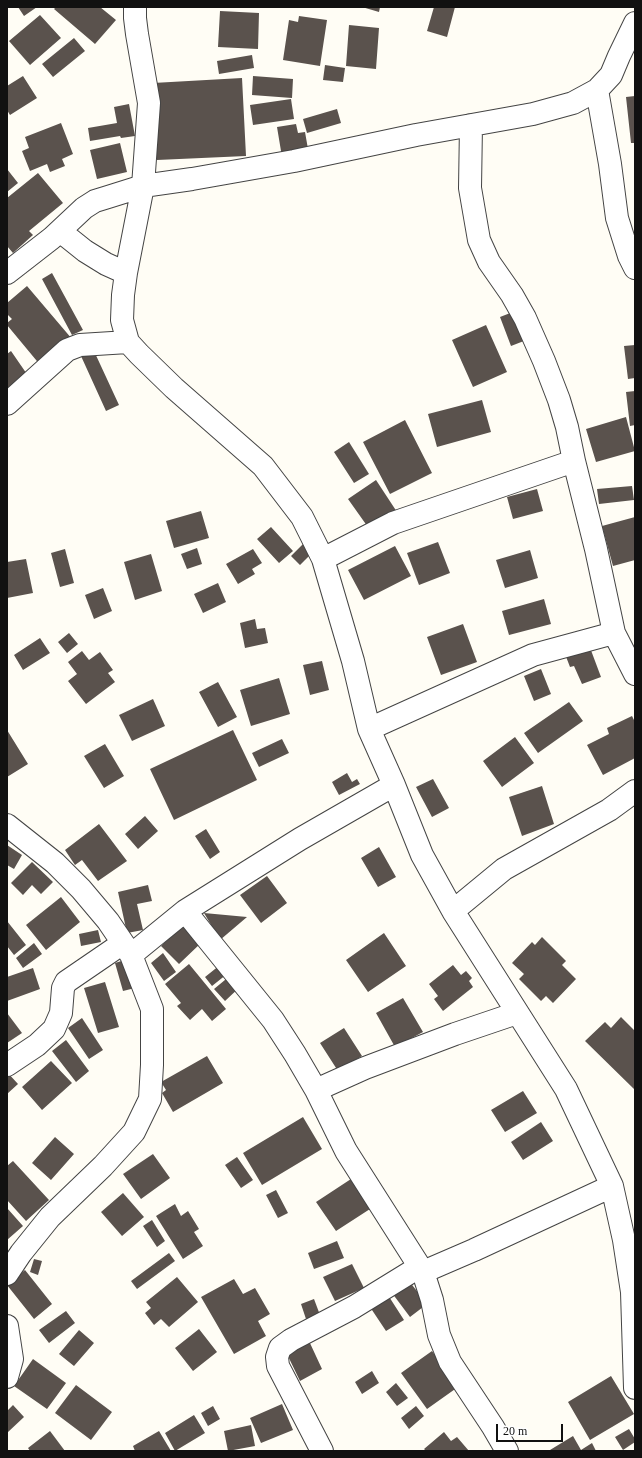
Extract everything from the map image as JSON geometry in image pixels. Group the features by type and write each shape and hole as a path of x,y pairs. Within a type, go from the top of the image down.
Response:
{"street":[{"path":"130,11 149,103 143,186 126,272 123,295 122,320 128,342 174,388 263,466 302,517 323,559 353,661 369,729 394,785 422,855 453,911 566,1090 612,1186 630,1239 635,1388"},
{"path":"7,273 60,231 84,208 95,201 143,186 192,179 294,160 533,114 573,104 597,90 611,75 618,56 635,23"},
{"path":"597,90 610,164 617,218 629,256 635,268"},
{"path":"471,125 470,188 479,240 489,262 512,295 525,318 544,361 567,427 614,633 635,674"},
{"path":"60,231 85,251 106,264 126,272"},
{"path":"7,404 36,376 67,350 80,345 128,342"},
{"path":"323,559 393,523 574,462"},
{"path":"369,729 533,655 614,633"},
{"path":"7,1065 37,1045 54,1029 61,1013 63,988 66,982 127,949 300,839 394,785"},
{"path":"453,911 504,869 608,810 635,790"},
{"path":"7,825 55,863 81,889 108,921 127,949 152,1009 152,1065 150,1099 134,1132 103,1166 50,1217 14,1255 7,1274"},
{"path":"185,911 273,1020 295,1054 316,1090 346,1151 421,1269 432,1300 440,1334 450,1362 507,1451"},
{"path":"316,1090 365,1068 455,1034 517,1013"},
{"path":"322,1451 278,1366 277,1357 280,1348 291,1340 354,1307 421,1269 474,1250 612,1186"},
{"path":"7,1326 12,1359 7,1377"}],"building":[{"path":"18,7 37,7 24,16"},
{"path":"56,7 100,7 116,20 95,44 54,9"},
{"path":"362,7 380,7 379,12"},
{"path":"434,7 455,7 447,37 427,31"},
{"path":"220,11 259,13 258,49 218,47"},
{"path":"40,15 61,38 30,65 9,41"},
{"path":"299,16 327,20 320,66 283,60 289,20 298,22"},
{"path":"349,25 379,28 376,69 346,66"},
{"path":"74,38 85,51 53,77 42,64"},
{"path":"252,55 254,68 219,74 217,61"},
{"path":"325,65 345,68 343,82 323,80"},
{"path":"23,76 37,98 10,115 7,110 7,86"},
{"path":"253,76 293,79 292,98 252,95"},
{"path":"242,78 246,156 157,160 153,83"},
{"path":"635,96 635,143 631,143 626,97"},
{"path":"291,99 294,119 253,125 250,105"},
{"path":"129,104 135,136 121,138 120,136 90,141 88,128 117,123 114,107"},
{"path":"337,109 341,123 307,133 303,119"},
{"path":"61,123 73,154 62,159 65,166 50,172 47,164 30,171 22,151 29,148 25,137"},
{"path":"296,124 298,133 305,132 308,149 282,157 277,127"},
{"path":"120,143 127,172 97,179 90,150"},
{"path":"7,169 18,183 7,192"},
{"path":"38,173 63,203 29,231 33,235 13,253 7,246 7,198"},
{"path":"52,273 83,330 72,335 42,279"},
{"path":"27,286 72,339 41,366 7,325 7,323 12,319 7,314 7,303"},
{"path":"518,310 529,339 511,346 500,317"},
{"path":"486,325 507,372 473,387 452,340"},
{"path":"635,345 635,378 628,379 624,346"},
{"path":"11,351 31,380 7,397 7,354"},
{"path":"94,351 119,405 106,411 81,356"},
{"path":"635,391 635,425 630,426 626,392"},
{"path":"482,400 491,432 437,447 428,414"},
{"path":"626,417 635,451 596,462 586,429"},
{"path":"405,420 432,473 390,494 363,442"},
{"path":"349,442 369,474 354,483 334,452"},
{"path":"376,480 397,512 370,530 348,499"},
{"path":"632,486 634,500 599,504 597,489"},
{"path":"537,489 543,511 513,519 507,497"},
{"path":"201,511 209,538 174,548 166,521"},
{"path":"635,517 635,560 613,566 602,526"},
{"path":"271,527 293,551 279,563 257,539"},
{"path":"306,541 315,550 300,565 291,556"},
{"path":"438,542 450,573 419,585 407,553"},
{"path":"395,546 411,576 364,600 348,570"},
{"path":"197,548 202,564 187,569 181,554"},
{"path":"65,549 74,583 60,587 51,553"},
{"path":"253,549 262,563 252,569 255,574 238,584 226,564"},
{"path":"530,550 538,578 505,588 496,560"},
{"path":"151,554 162,591 135,600 124,562"},
{"path":"26,559 33,593 7,598 7,562"},
{"path":"218,583 226,602 203,613 194,594"},
{"path":"103,588 112,611 94,619 85,595"},
{"path":"544,599 551,624 509,635 502,611"},
{"path":"255,619 257,629 265,628 268,643 245,648 240,623"},
{"path":"463,624 477,662 441,675 427,637"},
{"path":"69,633 78,644 67,653 58,642"},
{"path":"40,638 50,653 23,670 14,655"},
{"path":"589,645 601,677 582,684 574,666 570,667 565,654"},
{"path":"82,651 89,660 100,652 113,670 108,673 115,682 86,704 68,681 77,674 68,662"},
{"path":"322,661 329,690 310,695 303,665"},
{"path":"541,669 551,694 534,701 524,676"},
{"path":"279,678 290,714 251,726 240,690"},
{"path":"218,682 237,717 218,727 199,692"},
{"path":"153,699 165,726 132,741 119,715"},
{"path":"569,702 583,721 538,753 524,733"},
{"path":"632,716 635,722 635,758 603,775 587,745 609,734 607,728"},
{"path":"7,730 28,764 7,777"},
{"path":"233,730 257,780 174,820 150,769"},
{"path":"515,737 534,763 502,787 483,761"},
{"path":"282,739 289,753 259,767 252,753"},
{"path":"105,744 124,776 104,788 84,756"},
{"path":"347,773 352,782 357,779 360,784 339,795 332,782"},
{"path":"433,779 449,808 432,817 416,787"},
{"path":"542,786 554,824 522,836 509,797"},
{"path":"145,816 158,831 138,849 125,834"},
{"path":"99,824 127,861 98,881 82,860 75,865 65,850"},
{"path":"206,829 220,852 210,859 195,836"},
{"path":"7,845 22,855 14,869 7,865"},
{"path":"379,847 396,877 378,887 361,858"},
{"path":"32,862 53,882 41,894 32,885 23,895 11,883"},
{"path":"267,876 287,903 261,923 240,895"},
{"path":"148,885 152,901 137,904 143,930 127,933 118,892"},
{"path":"61,897 80,922 46,950 26,925"},
{"path":"204,913 247,917 220,940"},
{"path":"7,921 26,945 14,955 7,946"},
{"path":"183,925 201,943 179,964 161,946"},
{"path":"98,930 101,942 81,946 79,934"},
{"path":"384,933 406,966 368,992 346,960"},
{"path":"542,937 566,961 562,965 576,979 553,1003 546,996 541,1001 519,979 524,974 512,963 532,942 535,945"},
{"path":"34,943 42,954 23,968 16,958"},
{"path":"163,953 176,972 164,981 151,963"},
{"path":"131,958 139,987 123,991 115,963"},
{"path":"189,964 226,1009 212,1021 202,1009 190,1020 177,1006 181,1003 165,984"},
{"path":"220,965 227,974 212,986 205,977"},
{"path":"453,965 461,975 466,971 472,978 469,981 473,987 443,1011 434,999 438,996 429,984"},
{"path":"33,968 40,989 7,1001 7,977"},
{"path":"231,975 241,986 225,1001 214,989"},
{"path":"105,982 119,1027 98,1033 84,988"},
{"path":"403,998 423,1032 395,1047 376,1013"},
{"path":"7,1013 22,1033 7,1043"},
{"path":"621,1017 635,1031 635,1090 585,1041 605,1022 611,1028"},
{"path":"82,1018 103,1050 89,1059 68,1028"},
{"path":"344,1028 362,1056 338,1071 320,1043"},
{"path":"66,1040 89,1071 76,1082 52,1051"},
{"path":"207,1056 223,1083 173,1112 162,1093 166,1090 161,1082"},
{"path":"51,1061 72,1083 42,1110 22,1087"},
{"path":"7,1072 18,1084 7,1094"},
{"path":"523,1091 537,1113 505,1132 491,1110"},
{"path":"303,1117 322,1149 262,1185 243,1153"},
{"path":"541,1122 553,1141 523,1160 511,1142"},
{"path":"55,1137 74,1154 51,1180 32,1163"},
{"path":"153,1154 170,1178 141,1199 123,1174"},
{"path":"237,1157 253,1180 241,1188 225,1165"},
{"path":"13,1161 49,1200 26,1221 7,1200 7,1166"},
{"path":"351,1179 370,1209 336,1231 316,1202"},
{"path":"276,1190 288,1213 278,1218 266,1195"},
{"path":"123,1193 144,1217 122,1236 101,1212"},
{"path":"175,1204 181,1216 188,1211 199,1229 194,1232 203,1246 183,1259 156,1216"},
{"path":"7,1208 23,1226 7,1240"},
{"path":"152,1220 165,1241 157,1247 143,1226"},
{"path":"337,1241 344,1258 314,1269 308,1253"},
{"path":"169,1253 175,1261 137,1289 131,1281"},
{"path":"34,1259 42,1261 38,1275 30,1272"},
{"path":"352,1264 364,1288 335,1301 323,1277"},
{"path":"25,1270 52,1304 34,1319 7,1285"},
{"path":"177,1277 198,1302 169,1327 161,1319 154,1325 145,1313 151,1308 146,1302"},
{"path":"234,1279 243,1294 255,1288 270,1314 258,1321 266,1336 234,1354 201,1297"},
{"path":"409,1281 427,1304 410,1317 392,1293"},
{"path":"386,1292 404,1320 386,1331 368,1304"},
{"path":"314,1299 320,1315 306,1319 301,1304"},
{"path":"66,1311 75,1323 49,1343 39,1330"},
{"path":"199,1329 217,1352 193,1371 175,1348"},
{"path":"79,1330 94,1343 74,1366 59,1354"},
{"path":"309,1341 322,1369 300,1381 286,1352"},
{"path":"432,1351 458,1387 427,1409 401,1373"},
{"path":"33,1359 66,1383 47,1409 14,1386"},
{"path":"372,1371 379,1383 362,1394 355,1382"},
{"path":"611,1376 634,1414 590,1440 568,1402"},
{"path":"396,1383 408,1398 397,1406 386,1392"},
{"path":"76,1385 112,1412 91,1440 55,1413"},
{"path":"282,1404 293,1430 261,1443 250,1418"},
{"path":"13,1405 24,1417 7,1433 7,1411"},
{"path":"213,1406 220,1419 208,1426 201,1413"},
{"path":"416,1406 424,1416 409,1429 401,1418"},
{"path":"194,1415 205,1433 175,1451 165,1433"},
{"path":"251,1425 255,1446 228,1451 224,1431"},
{"path":"629,1429 635,1439 635,1442 623,1450 615,1437"},
{"path":"50,1431 65,1451 30,1451 28,1448"},
{"path":"159,1431 171,1451 135,1451 133,1446"},
{"path":"444,1432 451,1441 457,1437 469,1451 426,1451 424,1449"},
{"path":"573,1436 581,1450 592,1443 596,1451 550,1450"}]}
